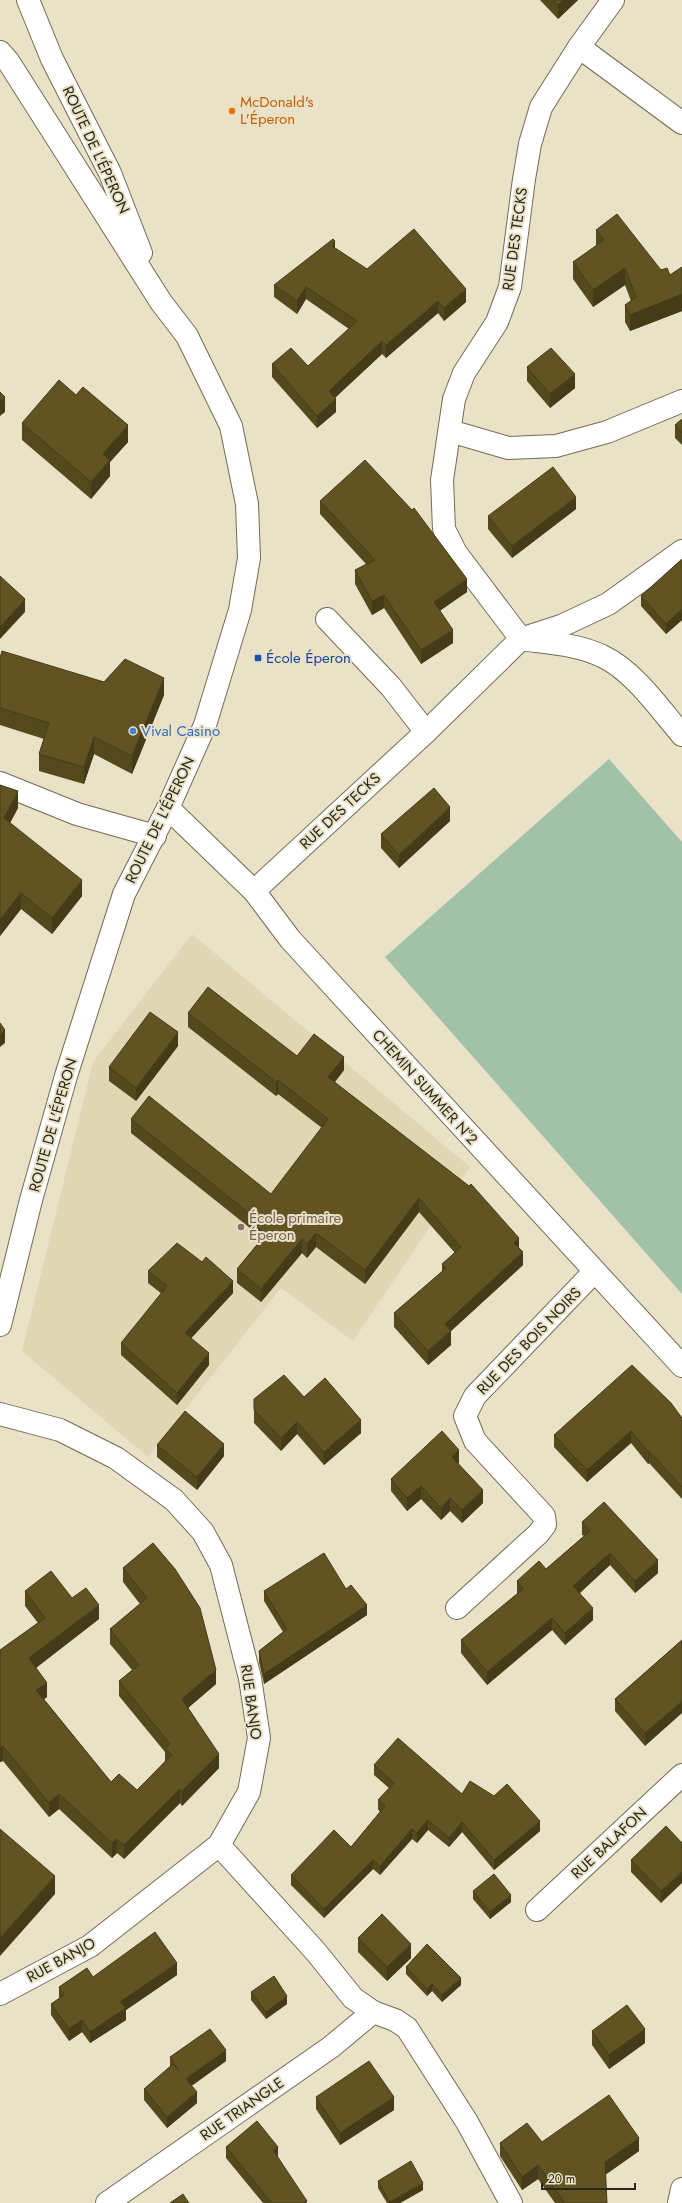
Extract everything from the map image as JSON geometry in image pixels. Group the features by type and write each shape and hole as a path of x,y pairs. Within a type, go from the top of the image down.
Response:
{"street":[{"name":"ROUTE DE L'ÉPERON","path":"28,0 52,59 110,173 161,302"},
{"name":"RUE DES TECKS","path":"254,891 426,732 522,639 456,553 444,529 442,480 454,400 464,373 497,322 510,287 524,179 530,144 540,107 579,46 613,0"},
{"path":"579,46 682,123"},
{"name":"ROUTE DE L'ÉPERON","path":"0,52 8,60 161,302 187,336 230,426 247,504 249,558 240,610 205,725 155,836 124,894 6,1271 0,1326"},
{"path":"450,431 508,448 556,446 607,432 682,401"},
{"path":"522,639 561,626 608,604 682,550"},
{"path":"327,619 390,687 426,732"},
{"path":"522,639 574,647 602,656 627,672 682,735"},
{"path":"0,783 77,814 155,836"},
{"name":"CHEMIN SUMMER N°2","path":"168,808 254,891 290,939 594,1272 682,1366"},
{"name":"RUE DES BOIS NOIRS","path":"457,1608 538,1534 545,1525 544,1516 475,1441 465,1416 475,1396 594,1272"},
{"name":"RUE BANJO","path":"0,1414 60,1430 116,1458 174,1500 203,1532 221,1565 250,1678 259,1738 249,1792 219,1845 90,1946 0,1994"},
{"name":"RUE BALAFON","path":"537,1910 682,1775"},
{"path":"219,1845 316,1952 353,1998 373,2012 395,2020 406,2028 467,2122 511,2203"},
{"name":"RUE TRIANGLE","path":"107,2203 331,2047 373,2012"},
{"path":"678,2203 682,2189"}],"shaded area":[{"name":"École primaire Éperon","path":"192,934 470,1167 353,1341 281,1288 148,1457 22,1351 93,1062"}],"green space":[{"path":"609,759 682,842 682,1294 385,957"}],"building":[{"path":"553,0 563,0 558,5"},
{"path":"617,214 661,270 667,268 670,275 682,267 682,294 630,315 625,305 636,297 625,268 593,290 573,262 604,240 596,230"},
{"path":"414,229 466,289 444,308 438,301 386,345 382,341 329,391 336,399 317,416 272,364 291,348 308,366 357,321 306,287 297,301 274,285 333,239 335,241 332,246 367,269"},
{"path":"551,348 575,374 550,394 527,367"},
{"path":"59,380 76,395 83,387 128,425 103,454 110,460 91,482 22,423"},
{"path":"0,392 5,397 0,401"},
{"path":"682,419 682,433 675,425"},
{"path":"365,460 412,510 414,508 467,579 434,602 453,630 421,650 384,595 372,601 355,570 375,560 320,501"},
{"path":"553,467 576,497 512,546 488,516"},
{"path":"682,559 682,609 666,624 641,596"},
{"path":"0,576 25,599 0,627"},
{"path":"2,651 104,682 125,659 164,678 132,756 94,737 84,767 39,754 49,723 0,708 0,658"},
{"path":"0,785 18,791 4,818 82,880 52,918 21,893 0,920"},
{"path":"434,788 450,807 399,855 381,834"},
{"path":"208,987 297,1056 314,1034 344,1057 328,1077 469,1186 471,1184 519,1238 514,1243 523,1252 445,1324 451,1331 428,1351 394,1313 446,1268 442,1264 461,1247 419,1198 365,1270 316,1233 307,1244 302,1239 261,1289 237,1269 266,1234 250,1221 254,1217 131,1119 149,1096 271,1194 328,1119 278,1080 276,1082 188,1013"},
{"path":"150,1012 178,1032 136,1088 109,1067"},
{"path":"0,1023 5,1030 0,1035"},
{"path":"177,1243 202,1262 206,1257 233,1281 185,1333 209,1353 177,1393 121,1343 167,1286 148,1271"},
{"path":"632,1365 671,1403 682,1418 682,1487 649,1451 648,1452 631,1431 587,1470 554,1435"},
{"path":"284,1375 304,1397 325,1378 361,1420 324,1452 297,1422 281,1438 254,1410 254,1399"},
{"path":"185,1411 224,1444 197,1477 157,1445"},
{"path":"442,1431 459,1450 452,1457 483,1490 462,1510 450,1498 441,1508 421,1486 407,1498 391,1479"},
{"path":"604,1502 658,1560 635,1581 610,1553 573,1586 593,1608 565,1633 552,1618 487,1672 461,1640 523,1589 517,1581 539,1561 546,1569 590,1531 582,1522"},
{"path":"153,1543 175,1569 200,1608 216,1670 182,1699 219,1754 182,1791 180,1789 124,1845 117,1839 112,1843 59,1794 49,1803 3,1746 0,1748 0,1650 45,1618 25,1591 51,1571 72,1598 86,1588 99,1605 29,1658 47,1683 36,1690 111,1782 119,1774 137,1790 172,1755 165,1748 170,1744 119,1681 139,1665 110,1629 147,1598 123,1568"},
{"path":"324,1553 346,1589 351,1585 367,1605 264,1674 259,1651 287,1629 264,1591"},
{"path":"682,1640 682,1701 645,1733 615,1699"},
{"path":"398,1738 462,1794 470,1781 494,1796 507,1784 540,1821 494,1860 462,1822 449,1838 428,1820 417,1833 412,1829 380,1866 373,1860 324,1909 291,1875 334,1830 351,1847 385,1806 378,1800 394,1783 374,1765"},
{"path":"666,1826 682,1843 682,1872 661,1891 631,1860"},
{"path":"0,1829 55,1876 0,1938"},
{"path":"494,1874 511,1895 490,1912 473,1891"},
{"path":"382,1914 411,1944 387,1967 358,1938"},
{"path":"155,1932 177,1963 120,2002 126,2008 90,2032 82,2020 69,2029 51,2004 64,1995 59,1987 87,1968 93,1977"},
{"path":"427,1944 461,1978 442,1995 432,1984 427,1989 406,1967"},
{"path":"274,1976 287,1996 266,2012 251,1992"},
{"path":"627,2005 645,2029 609,2055 592,2031"},
{"path":"210,2029 226,2050 186,2079 197,2092 167,2117 144,2089 173,2064 179,2071 170,2057"},
{"path":"369,2061 394,2097 340,2133 316,2097"},
{"path":"609,2095 639,2138 605,2162 607,2203 565,2203 538,2165 522,2177 500,2143 527,2123 542,2142"},
{"path":"257,2121 278,2147 273,2150 307,2201 304,2203 272,2203 226,2147"},
{"path":"411,2161 423,2183 390,2202 378,2181"},
{"path":"183,2194 189,2203 170,2203"}],"place":[{"name":"McDonald's L'Éperon","path":"232,111"},
{"name":"École Éperon","path":"258,658"},
{"name":"Vival Casino","path":"133,731"},
{"name":"École primaire Éperon","path":"241,1227"}]}
